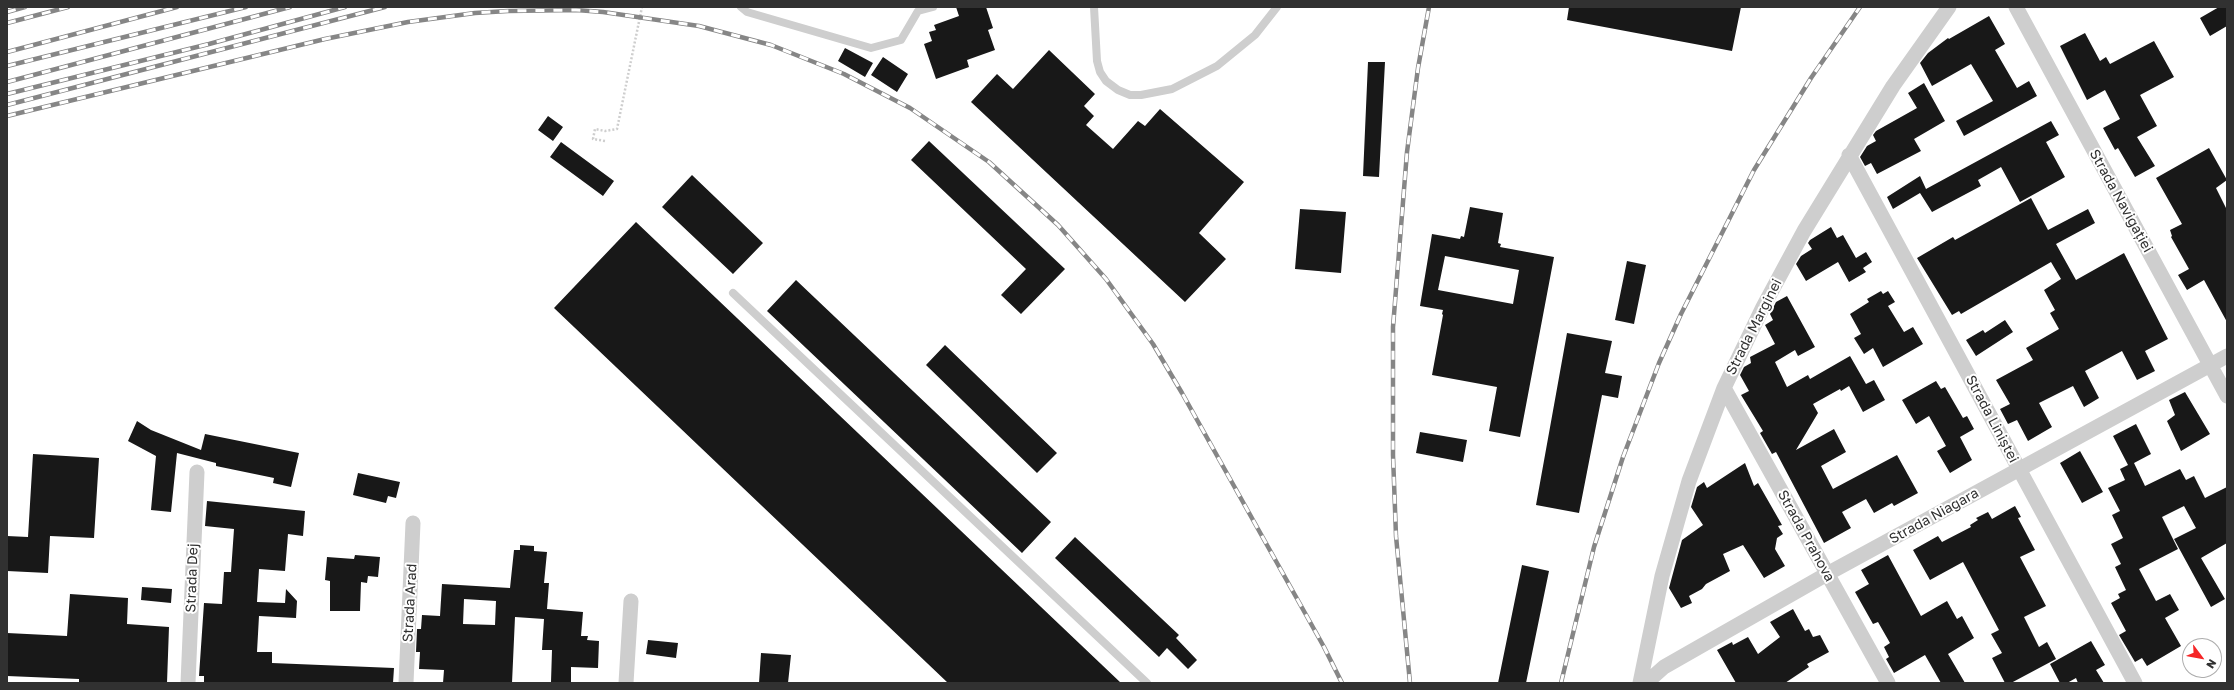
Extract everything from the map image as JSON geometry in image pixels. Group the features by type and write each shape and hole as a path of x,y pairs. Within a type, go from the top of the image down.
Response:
{"street":[{"name":"Strada Marginei","path":"1640,683 1664,569 1689,480 1724,388 1770,294 1804,231 1849,155 1893,86 1949,7"},
{"name":"Strada Navigației","path":"2016,7 2227,396"},
{"name":"Strada Liniștei","path":"1849,155 2135,683"},
{"name":"Strada Niagara","path":"1646,683 1664,667 1827,574 2227,356"},
{"name":"Strada Prahova","path":"1724,388 1888,683"},
{"name":"Strada Dej","path":"188,683 197,472"},
{"name":"Strada Arad","path":"406,683 413,522"},
{"path":"626,683 631,600"}],"lane":[{"path":"741,7 747,12 871,48 901,40 918,11 933,7"},
{"path":"1094,7 1097,61 1100,72 1106,81 1118,90 1130,95 1141,95 1172,89 1217,66 1255,35 1278,7"},
{"path":"733,293 1147,683"}],"path":[{"path":"605,141 593,139 595,129 605,131 616,129 642,7"}],"building":[{"path":"956,7 986,7 993,28 988,30 995,50 967,60 969,67 936,79 924,44 932,41 929,32 936,30 934,25 959,16"},
{"path":"1569,7 1741,7 1732,51 1567,20"},
{"path":"2219,7 2227,7 2227,26 2210,36 2200,18"},
{"path":"1989,16 2005,44 1995,50 2017,88 2029,81 2037,96 1964,136 1956,121 1993,101 1971,64 1932,86 1920,63 1928,53 1948,38 1949,39"},
{"path":"2085,33 2100,61 2106,57 2110,64 2154,41 2174,77 2140,95 2157,126 2137,137 2155,166 2135,177 2118,148 2115,150 2103,128 2120,119 2105,90 2087,100 2060,46"},
{"path":"845,48 873,63 865,77 838,61"},
{"path":"1049,50 1095,94 1084,106 1094,116 1086,125 1113,149 1138,121 1145,126 1160,109 1244,182 1199,233 1226,259 1185,302 971,102 997,74 1013,89"},
{"path":"883,57 908,74 897,92 871,75"},
{"path":"1368,62 1385,62 1379,177 1363,176"},
{"path":"1924,83 1945,121 1914,139 1921,151 1877,174 1871,163 1865,166 1860,157 1867,146 1876,141 1873,135 1876,131 1917,108 1908,93"},
{"path":"548,116 563,127 553,141 538,130"},
{"path":"2051,121 2059,135 2046,142 2065,177 2020,202 2001,167 1978,180 1981,186 1932,212 1920,193 1893,209 1887,197 1920,176 1926,189"},
{"path":"929,141 1065,269 1021,314 1001,295 1026,269 911,160"},
{"path":"561,142 614,181 603,196 550,157"},
{"path":"2209,148 2227,180 2216,188 2227,210 2227,322 2204,280 2187,290 2178,275 2189,269 2171,237 2170,230 2182,224 2156,178"},
{"path":"692,175 763,243 733,274 662,207"},
{"path":"2031,198 2048,230 2088,209 2095,223 2056,244 2076,280 2124,253 2168,339 2145,351 2155,371 2137,380 2122,351 2085,371 2099,398 2084,407 2073,386 2039,403 2052,427 2028,441 2017,420 2008,424 2000,409 2010,404 1996,380 2033,360 2026,348 2059,329 2050,313 2055,310 2044,290 2061,279 2051,262 1961,314 1959,311 1952,315 1917,258 1953,237 1955,240"},
{"path":"1470,207 1503,213 1498,243 1501,244 1500,247 1554,257 1520,437 1489,431 1497,387 1432,375 1443,310 1420,306 1432,234 1460,239 1461,236 1464,237","holes":["1445,256 1519,270 1513,304 1438,290"]},
{"path":"1300,209 1346,212 1341,273 1295,269"},
{"path":"636,222 1121,683 948,683 554,308"},
{"path":"1831,227 1837,238 1843,235 1856,258 1866,252 1872,262 1863,268 1866,272 1849,282 1838,262 1806,281 1796,264 1801,256 1812,249 1808,243 1810,240"},
{"path":"1627,261 1646,265 1634,324 1615,320"},
{"path":"796,280 1051,522 1022,553 767,311"},
{"path":"1881,291 1883,294 1888,291 1895,302 1888,306 1904,332 1913,327 1923,344 1883,367 1873,348 1864,354 1854,338 1861,334 1850,314 1869,302 1867,299"},
{"path":"1787,296 1815,347 1798,356 1795,350 1775,362 1787,387 1808,375 1810,379 1850,356 1866,384 1874,380 1885,400 1863,412 1849,386 1841,391 1840,389 1813,404 1818,413 1796,450 1834,429 1846,452 1821,466 1833,489 1897,455 1918,493 1894,506 1892,503 1874,513 1866,499 1842,512 1851,528 1824,543 1776,452 1772,454 1760,433 1763,431 1741,395 1749,391 1740,375 1744,367 1751,363 1750,357 1775,344 1765,325 1773,320 1770,314 1776,302"},
{"path":"2005,320 2013,332 1976,356 1966,340 1983,330 1985,333"},
{"path":"1567,333 1612,341 1605,373 1622,376 1618,398 1602,395 1579,513 1536,505"},
{"path":"945,345 1057,453 1037,473 926,365"},
{"path":"1936,381 1941,389 1945,387 1963,418 1967,416 1974,429 1960,437 1972,460 1950,473 1937,451 1946,446 1929,416 1916,424 1902,400"},
{"path":"2185,392 2210,434 2181,451 2167,421 2175,415 2169,400"},
{"path":"137,421 151,430 201,450 205,434 299,453 291,487 273,483 274,478 216,466 216,463 177,453 171,512 151,510 156,456 128,441"},
{"path":"2136,424 2151,454 2134,463 2145,486 2180,469 2186,480 2194,476 2205,498 2227,487 2227,543 2201,558 2225,599 2211,607 2174,539 2196,528 2184,506 2162,517 2178,549 2139,569 2156,601 2170,594 2179,610 2165,618 2181,646 2147,666 2142,658 2135,662 2119,635 2126,631 2111,603 2120,598 2118,594 2126,590 2115,567 2121,564 2111,544 2123,538 2112,515 2120,511 2108,488 2125,480 2120,469 2128,465 2113,436"},
{"path":"1420,432 1467,440 1463,462 1416,453"},
{"path":"2080,451 2103,492 2082,503 2060,463"},
{"path":"33,454 99,458 94,538 50,536 48,573 7,571 7,536 28,537"},
{"path":"1745,463 1754,486 1758,483 1782,525 1778,526 1783,534 1777,538 1775,549 1785,566 1764,578 1743,545 1723,554 1730,571 1706,584 1702,589 1689,596 1692,603 1681,608 1669,588 1682,540 1703,525 1691,507 1697,487 1704,482 1707,488"},
{"path":"358,473 400,482 396,498 388,496 386,503 353,495"},
{"path":"207,501 305,511 303,536 288,534 285,571 259,569 257,602 285,603 286,589 297,601 296,618 259,616 257,652 272,652 272,663 394,668 393,683 204,683 204,676 199,676 204,603 222,604 224,572 231,572 234,529 205,526"},
{"path":"2015,506 2021,517 2018,518 2035,550 2020,557 2046,606 2024,617 2039,647 2047,642 2056,659 2011,683 2005,683 1992,658 2002,653 1991,634 1999,630 1963,562 1930,580 1913,550 1938,536 1942,542 1971,527 1970,525 1978,520 1976,518 1988,512 1992,519"},
{"path":"1075,537 1179,635 1176,638 1197,660 1188,669 1167,648 1159,657 1055,558"},
{"path":"520,545 534,546 534,551 547,552 544,583 549,583 547,609 583,612 581,636 588,636 587,640 599,641 598,668 571,667 571,683 551,682 552,650 542,650 544,619 515,617 512,683 443,683 444,670 419,669 420,652 416,652 417,629 421,629 422,615 440,616 442,584 510,588 514,550 520,550","holes":["464,599 496,601 495,625 463,624"]},
{"path":"355,555 380,557 378,577 368,576 367,583 361,582 360,611 330,611 330,581 325,580 327,557 354,559"},
{"path":"1888,555 1921,616 1947,601 1957,619 1962,616 1974,638 1948,654 1965,683 1941,683 1925,655 1894,673 1886,659 1889,657 1884,647 1890,643 1878,622 1873,624 1855,592 1869,584 1861,570"},
{"path":"1522,565 1549,571 1526,683 1498,683"},
{"path":"142,587 172,589 171,603 141,600"},
{"path":"70,594 128,598 127,624 169,627 167,683 79,683 79,679 7,676 7,633 67,636"},
{"path":"1793,609 1805,631 1809,629 1813,637 1820,635 1829,652 1807,664 1809,667 1785,683 1736,683 1717,650 1732,642 1733,645 1748,637 1758,654 1780,637 1770,622"},
{"path":"648,640 678,643 676,658 646,654"},
{"path":"2091,641 2105,665 2096,670 2104,683 2078,683 2076,678 2067,683 2060,683 2050,664"},
{"path":"761,653 791,655 788,683 759,683"}],"railway":[{"path":"7,12 25,7"},
{"path":"7,23 68,7"},
{"path":"7,52 177,7"},
{"path":"7,66 246,7"},
{"path":"7,82 290,7"},
{"path":"7,94 209,44 345,7"},
{"path":"7,105 385,7"},
{"path":"1410,683 1396,536 1393,455 1393,327 1407,152 1418,68 1429,7"},
{"path":"1561,683 1594,547 1623,457 1659,363 1681,314 1754,170 1811,78 1860,7"},
{"path":"7,116 325,39 408,22 475,13 508,11 576,10 603,12 699,26 771,45 844,74 910,108 989,162 1058,225 1106,279 1153,344 1182,393 1324,647 1342,683"}]}
